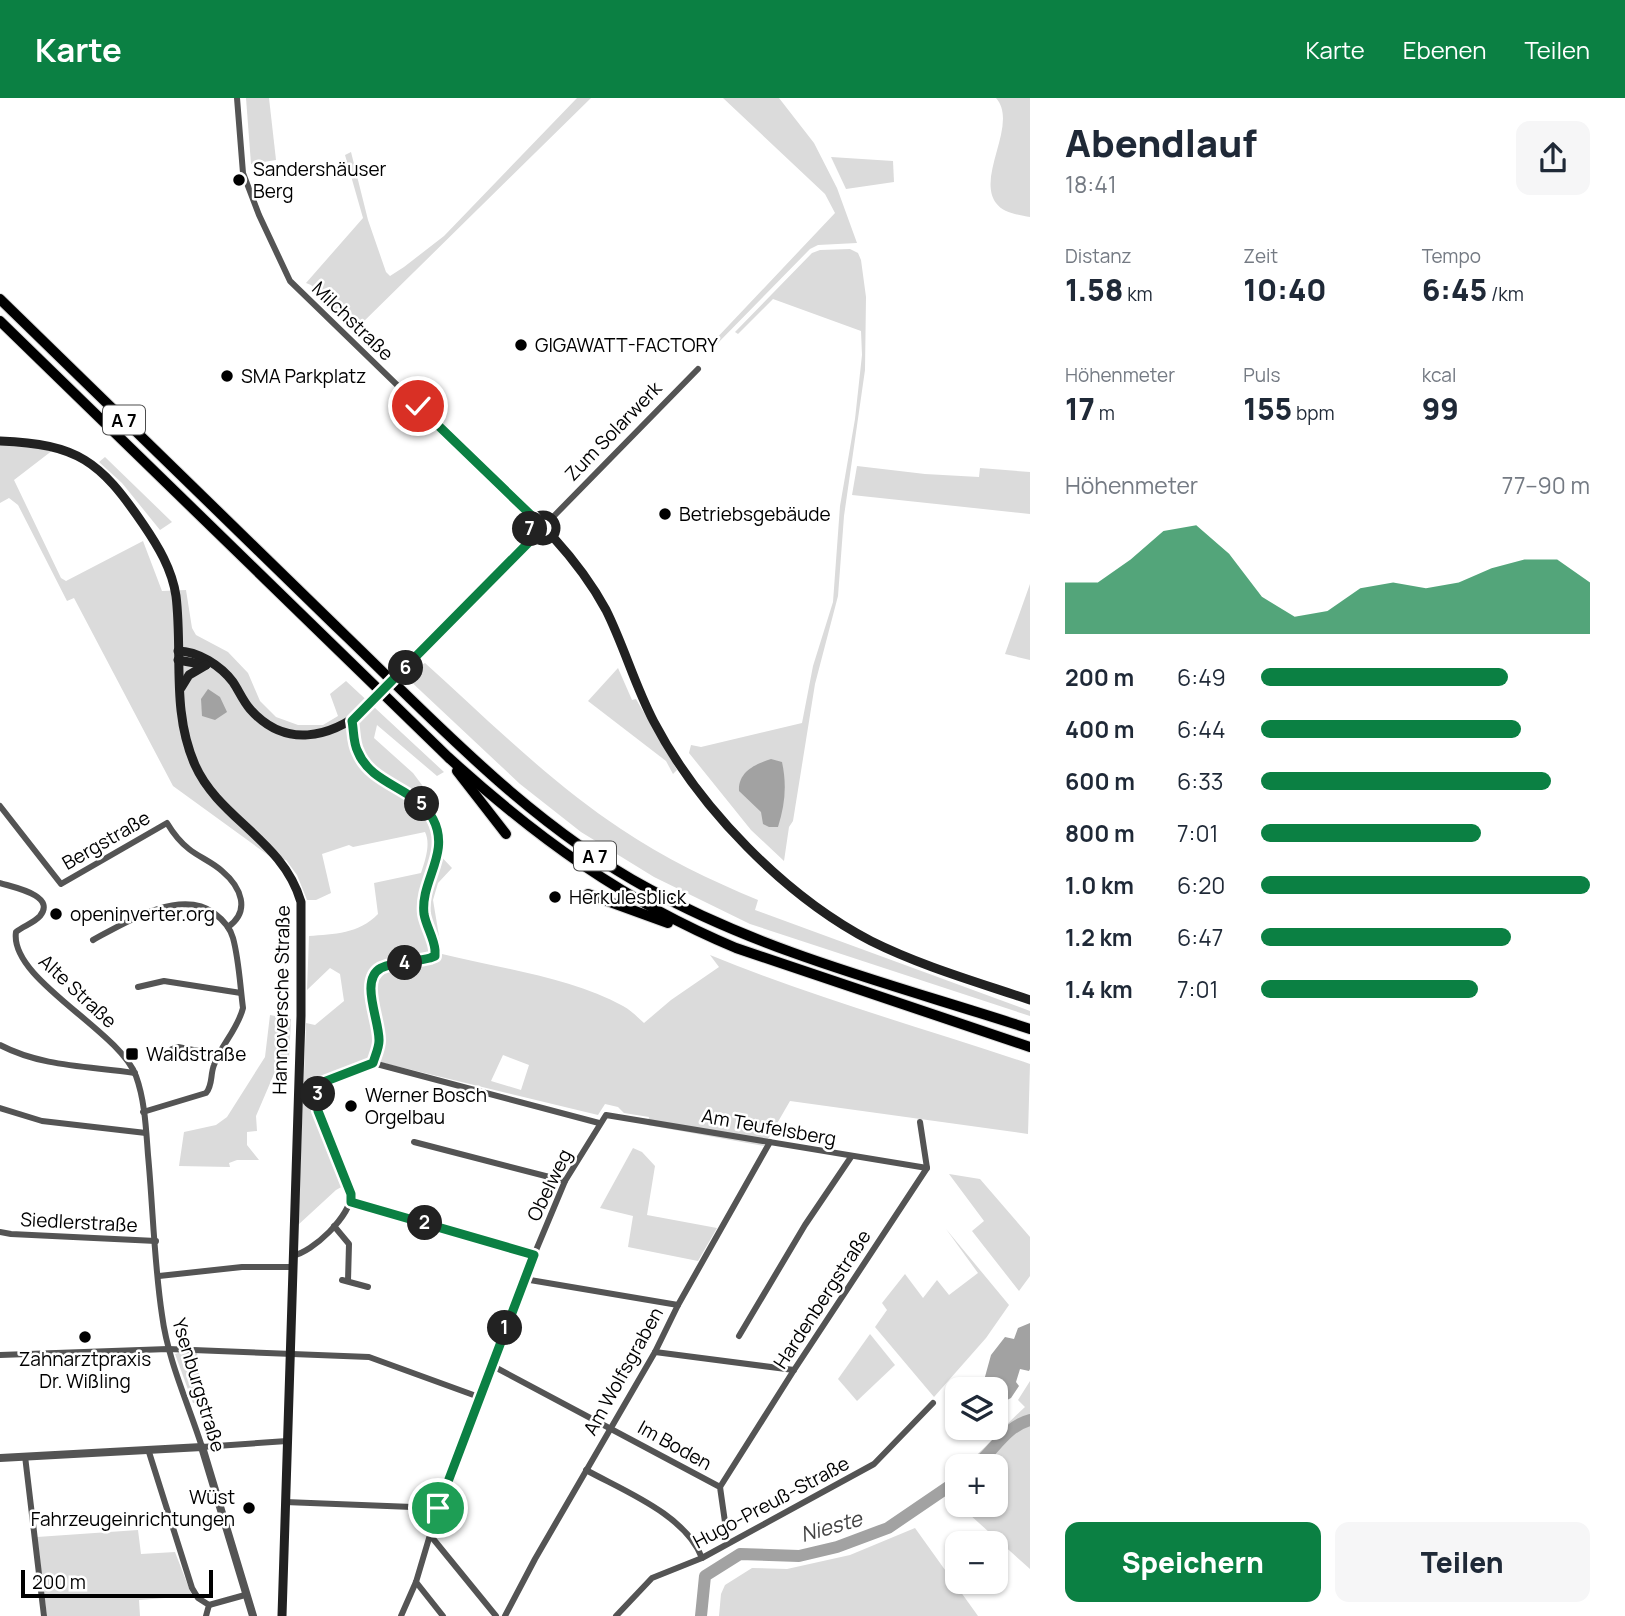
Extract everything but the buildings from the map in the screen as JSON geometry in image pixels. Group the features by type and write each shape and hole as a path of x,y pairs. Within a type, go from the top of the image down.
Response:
{"highway":[{"name":"A 7","path":"0,299 458,745 561,832 646,887 721,925 786,950 1030,1029"},
{"name":"A 7","path":"0,321 448,757 543,838 586,869 636,901 694,930 782,965 1030,1047"},
{"path":"448,757 464,782 506,834"},
{"path":"588,894 648,917 694,930"}],"main road":[{"name":"Hannoversche Straße","path":"0,441 41,443 70,452 97,468 119,489 150,534 169,570 176,597 184,732 200,775 211,791 283,863 296,886 301,902 301,1016 282,1616"},
{"path":"544,514 552,518 556,528 553,537 543,541 534,537 530,528 534,518 544,514"},
{"path":"178,656 197,654 230,678 256,716 280,730 302,735 339,728 366,709 534,537"},
{"path":"553,537 605,609 640,693 672,754 707,802 747,845 811,902 864,936 913,959 1030,1000"},
{"path":"180,697 186,678 193,671 211,665"}],"street":[{"name":"Milchstraße","path":"237,98 243,173 290,281 534,518"},
{"name":"Zum Solarwerk","path":"552,518 698,369"},
{"path":"352,721 356,748 365,765 427,809 435,821 439,845 439,854 425,898 424,914 435,944 435,956 383,968 373,978 370,990 379,1043 373,1063"},
{"name":"Bergstraße","path":"0,807 61,884 167,823 181,842 223,872 235,886 242,901 242,910 240,917 228,927"},
{"name":"Alte Straße","path":"0,883 38,896 43,902 39,918 16,932 15,940 22,959 124,1057 135,1073"},
{"path":"93,940 153,910 186,904 205,906 228,927 233,937 243,1008 213,1067 209,1089 206,1093 143,1112"},
{"path":"138,987 163,981 241,993"},
{"path":"0,1045 19,1055 52,1064 84,1065 135,1073"},
{"path":"172,1049 178,1047 219,1055"},
{"path":"292,1256 305,1252 334,1226 347,1212 351,1202 351,1194 318,1111 317,1095 321,1083 373,1063 599,1123"},
{"name":"Ysenburgstraße","path":"135,1073 146,1133 168,1349 202,1447 253,1616"},
{"path":"0,1108 42,1121 146,1133"},
{"name":"Obelweg","path":"401,1616 416,1582 438,1508 524,1279 565,1181 606,1115"},
{"name":"Am Teufelsberg","path":"606,1115 927,1168"},
{"path":"920,1122 927,1168"},
{"path":"414,1142 565,1181"},
{"name":"Am Wolfsgraben","path":"505,1616 770,1142"},
{"path":"739,1336 805,1225 851,1157"},
{"name":"Hardenbergstraße","path":"720,1487 927,1168"},
{"path":"351,1202 534,1255"},
{"path":"334,1226 349,1244 345,1281 368,1287"},
{"name":"Siedlerstraße","path":"0,1232 156,1241"},
{"path":"159,1276 242,1267 292,1267"},
{"path":"524,1279 678,1305"},
{"path":"0,1355 168,1349 369,1357 479,1397"},
{"path":"655,1352 794,1370"},
{"name":"Im Boden","path":"491,1365 720,1487 728,1543"},
{"name":"Hugo-Preuß-Straße","path":"616,1616 652,1578 702,1558 874,1464 933,1403"},
{"path":"0,1458 287,1441"},
{"path":"148,1449 192,1588 198,1598 209,1605 245,1595"},
{"path":"25,1456 44,1616"},
{"path":"586,1470 666,1515 689,1535 702,1558"},
{"path":"285,1502 438,1508"},
{"path":"430,1535 496,1616"},
{"path":"416,1582 443,1616"},
{"path":"206,1616 209,1605"}],"shaded area":[{"path":"246,98 269,98 276,160 251,164"},
{"path":"577,98 591,98 356,329 306,283 363,218 345,155 351,152 368,220 386,272 390,276 444,236"},
{"path":"723,98 779,98 814,143 837,188 857,243 818,245 810,249 715,346 712,343 835,213 825,194"},
{"path":"996,98 1030,98 1030,217 1003,209 996,203 991,192 993,165 1003,122 1002,109"},
{"path":"831,157 893,161 894,182 846,189"},
{"path":"850,249 858,253 861,260 866,297 865,370 844,516 838,596 815,684 784,861 751,830 689,753 691,745 701,747 802,723 813,666 833,602 840,506 855,419 862,355 861,331 773,299 738,334 735,332 812,253 820,250"},
{"path":"0,445 37,446 53,450 14,480 61,578 66,581 143,541 162,591 186,590 192,628 196,635 228,652 248,673 260,701 276,717 298,725 323,725 338,716 330,694 346,681 444,772 437,776 377,725 374,738 413,773 428,793 423,809 431,821 435,850 452,868 438,883 433,900 442,954 581,988 623,1006 644,1023 671,1000 719,967 710,955 829,999 1030,1064 1028,1134 790,1101 764,1146 647,1125 649,1117 624,1113 618,1107 605,1104 598,1115 371,1060 319,1081 316,1107 319,1120 345,1185 298,1225 306,1023 315,1025 344,1001 340,974 330,968 307,990 309,936 354,929 371,921 378,914 374,883 421,873 426,858 425,832 353,847 349,845 322,854 331,893 316,900 307,900 297,875 286,860 272,858 173,786 74,598 67,601 18,505 9,498 0,503","holes":["503,1055 529,1065 521,1090 491,1081"]},
{"path":"105,457 172,522 160,530 122,483 99,462"},
{"path":"857,466 979,477 980,468 1030,472 1030,514 852,495"},
{"path":"1030,584 1030,660 1005,654"},
{"path":"425,663 520,750 595,811 671,859 758,900 755,910 1030,1011 1030,1016 750,924 654,877 581,832 520,784 406,677"},
{"path":"618,668 632,700 636,699 677,770 673,774 666,761 588,701"},
{"path":"208,689 220,697 227,712 215,720 202,716 201,699"},
{"path":"771,759 782,762 785,787 778,827 763,824 761,812 739,791 744,774 754,766"},
{"path":"270,1015 291,1019 289,1059 280,1060 256,1116 257,1131 247,1132 247,1145 259,1160 237,1160 229,1163 230,1167 179,1166 184,1132 216,1125 227,1117 265,1057"},
{"path":"633,1148 642,1152 655,1166 647,1215 717,1228 698,1261 628,1247 633,1216 600,1208"},
{"path":"949,1174 980,1179 1030,1237 1030,1276 1019,1291 972,1231 984,1221"},
{"path":"946,1229 1009,1305 986,1338 952,1377 945,1377 945,1385 934,1397 875,1327 887,1310 882,1303 905,1274 923,1298 937,1280 949,1295 978,1273"},
{"path":"1030,1323 1030,1369 1020,1369 1016,1382 1019,1386 1008,1400 1008,1377 985,1377 991,1355 1005,1337 1014,1339 1018,1328"},
{"path":"870,1334 895,1365 857,1401 838,1379"},
{"path":"197,1352 202,1402 193,1403 175,1354"},
{"path":"1030,1381 1030,1569 1008,1549 1008,1531 988,1531 972,1517 1008,1517 1008,1454 977,1454 991,1440 1008,1440 1008,1424 1025,1407 1018,1400"},
{"path":"915,1528 945,1570 945,1594 962,1594 978,1616 719,1616 721,1594 725,1585 752,1568 787,1569 850,1555"},
{"path":"138,1530 141,1554 175,1552 192,1596 139,1600 140,1616 47,1616 37,1537"}],"waterway":[{"name":"Nieste","path":"988,1454 1007,1433 1030,1420"},
{"name":"Nieste","path":"701,1616 705,1576 740,1554 799,1556 837,1547 888,1528 945,1489"}],"place":[{"name":"Sandershäuser Berg","path":"239,180"},
{"name":"GIGAWATT-FACTORY","path":"521,345"},
{"name":"SMA Parkplatz","path":"227,376"},
{"name":"Betriebsgebäude","path":"665,514"},
{"name":"Herkulesblick","path":"555,897"},
{"name":"openinverter.org","path":"56,914"},
{"name":"Waldstraße","path":"132,1054"},
{"name":"Werner Bosch Orgelbau","path":"351,1106"},
{"name":"Zahnarztpraxis Dr. Wißling","path":"85,1337"},
{"name":"Wüst Fahrzeugeinrichtungen","path":"249,1508"}],"route":[{"path":"418,406 534,518 530,528 534,537 352,721 356,748 365,765 422,804 435,821 439,854 425,898 424,914 435,944 435,956 383,968 375,974 370,990 379,1043 373,1063 321,1083 317,1095 318,1111 351,1194 351,1202 534,1255 438,1508"}]}
